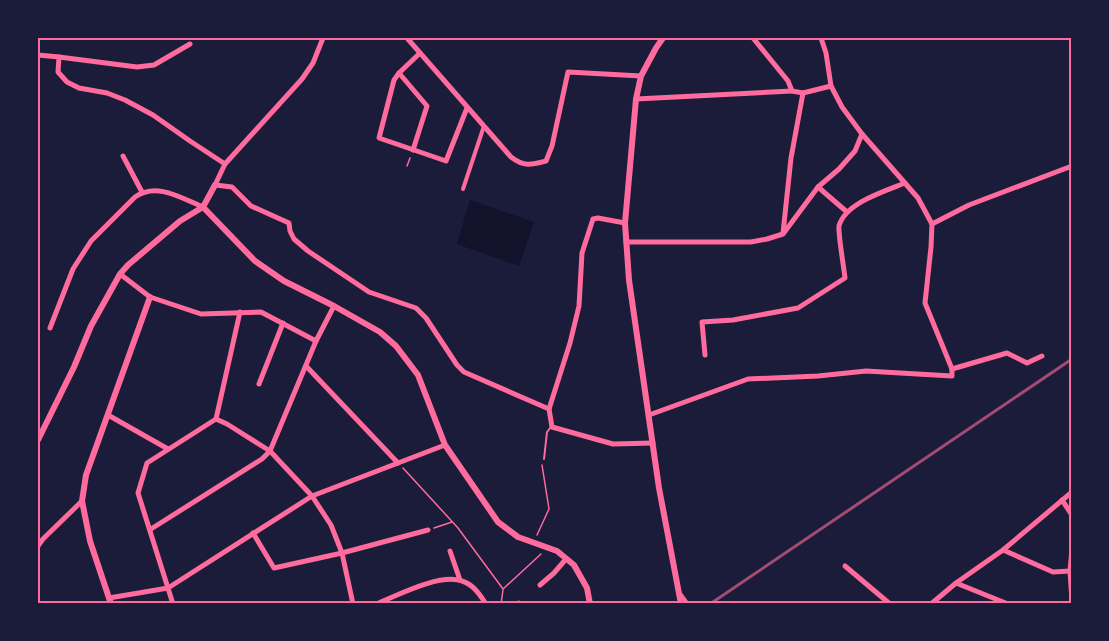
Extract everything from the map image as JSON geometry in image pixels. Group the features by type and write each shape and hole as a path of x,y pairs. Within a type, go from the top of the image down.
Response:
{"street":[{"path":"38,440 74,367 91,326 120,274 180,221 203,207 225,164 302,79 313,63 323,38"},
{"path":"407,38 518,163 531,165 546,161 552,146 568,72 641,76"},
{"path":"663,38 641,76 636,99 625,223 629,280 659,488 681,603"},
{"path":"753,38 788,81 792,91"},
{"path":"649,414 748,379 866,371 952,376 952,369 925,303 932,224 918,198 862,134 842,107 831,86 826,53 821,38"},
{"path":"38,55 137,67 154,65 190,44"},
{"path":"420,52 394,80 379,138 446,161 467,108"},
{"path":"58,57 58,72 67,82 80,88 107,93 125,100 153,115 225,164"},
{"path":"399,73 427,106 413,150"},
{"path":"636,99 792,91 804,93 831,86"},
{"path":"783,234 791,158 804,93"},
{"path":"463,189 484,125"},
{"path":"626,242 751,242 783,234 818,187 840,169 855,151 862,134"},
{"path":"123,156 142,192"},
{"path":"932,224 969,205 1071,166"},
{"path":"705,355 702,322 733,320 798,308 845,278 839,227 847,212 873,196 905,183"},
{"path":"215,185 232,187 251,206 289,223 294,239 369,292 416,308 426,318 464,372 549,409"},
{"path":"818,187 847,212"},
{"path":"50,328 73,269 91,241 135,197 142,192 159,190 203,207 255,261 284,281 380,332 396,346 418,375 445,446 498,522 518,537 557,551 574,565 587,588 590,603"},
{"path":"625,223 592,219 582,253 579,306 549,409 552,427 613,444 653,443"},
{"path":"120,274 150,297 201,314 261,312 316,341"},
{"path":"150,297 86,475 82,501 90,541 110,601 168,588 312,496 445,446"},
{"path":"151,529 262,459 270,451 316,341 334,306"},
{"path":"173,603 138,493 147,463 216,419 240,312"},
{"path":"259,384 283,323"},
{"path":"952,369 1007,353 1027,363 1042,356"},
{"path":"306,366 398,463"},
{"path":"108,415 168,449"},
{"path":"216,419 270,451 312,496 331,525 342,554 353,603"},
{"path":"931,603 1004,550 1071,492"},
{"path":"1062,500 1071,515"},
{"path":"38,546 40,537 82,501"},
{"path":"253,533 274,568 342,554 428,530"},
{"path":"1071,549 1071,601"},
{"path":"1004,550 1053,572 1070,571"},
{"path":"450,551 460,580"},
{"path":"540,585 566,559"},
{"path":"845,566 890,603"},
{"path":"376,603 448,578 464,581 486,603"},
{"path":"956,584 1008,603"},
{"path":"678,591 687,603"}],"lane":[{"path":"544,459 547,432 552,427"}],"path":[{"path":"407,166 413,150"},
{"path":"533,543 549,509 542,464 544,459"},
{"path":"398,463 452,522 503,589"},
{"path":"428,530 452,522"},
{"path":"501,603 503,589 547,548"}],"shaded area":[{"path":"470,200 534,222 519,266 457,244"}],"railway":[{"path":"710,604 1072,359"}]}
